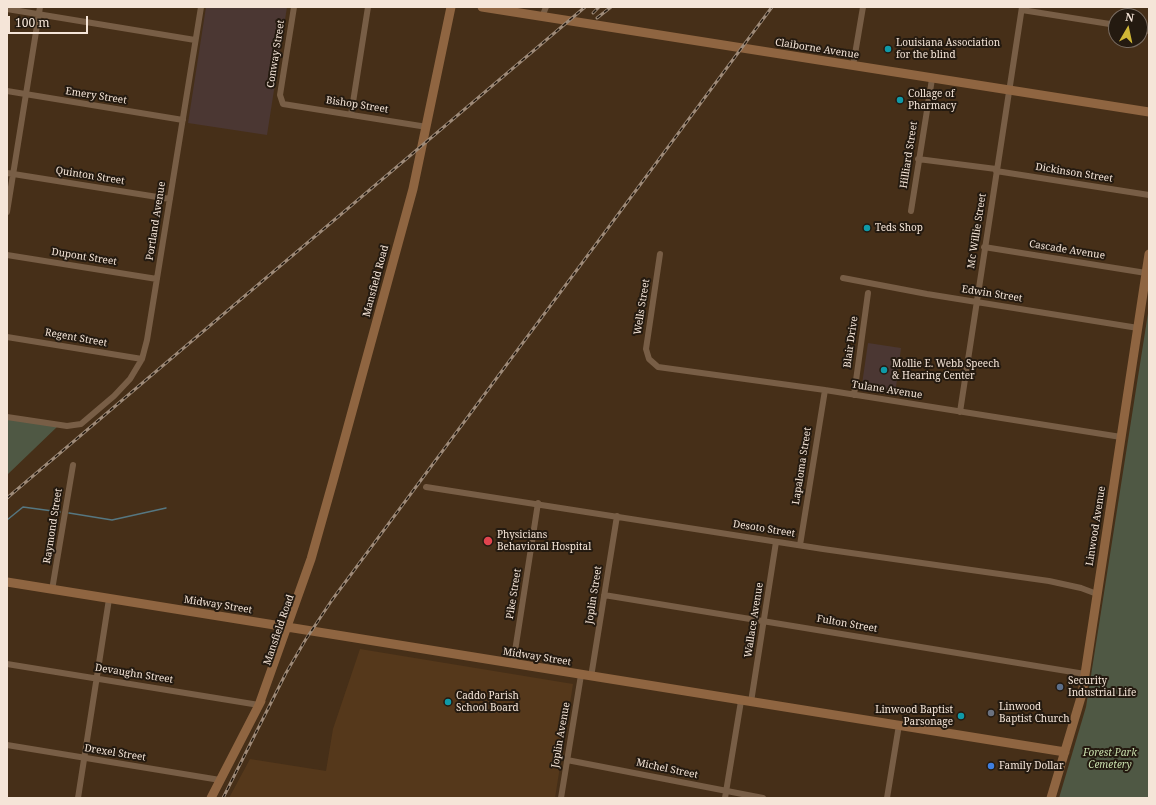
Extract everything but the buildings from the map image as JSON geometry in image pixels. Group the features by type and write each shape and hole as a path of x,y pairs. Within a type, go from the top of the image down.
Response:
{"street":[{"path":"7,212 10,173 26,94 40,7"},
{"name":"Portland Avenue","path":"7,417 74,426 81,424 90,418 114,396 130,379 142,359 147,340 201,7"},
{"name":"Conway Street","path":"283,104 280,95 294,7"},
{"path":"351,115 368,7"},
{"name":"Mansfield Road","path":"211,798 277,671 311,559 405,219 427,126 451,7"},
{"name":"Claiborne Avenue","path":"482,7 1149,112"},
{"path":"542,17 546,7"},
{"path":"853,66 863,7"},
{"path":"7,9 196,40"},
{"path":"1022,9 1108,24"},
{"name":"Mc Willie Street","path":"960,412 984,247 1022,9"},
{"name":"Hilliard Street","path":"911,211 918,159 932,79"},
{"name":"Emery Street","path":"7,91 183,120"},
{"name":"Bishop Street","path":"283,104 427,126"},
{"name":"Dickinson Street","path":"918,159 1149,194"},
{"name":"Quinton Street","path":"10,173 170,199"},
{"name":"Cascade Avenue","path":"984,247 1146,273"},
{"name":"Dupont Street","path":"7,254 157,279"},
{"name":"Wells Street","path":"652,363 647,354 646,343 660,254"},
{"name":"Linwood Avenue","path":"1051,798 1079,705 1085,674 1149,254"},
{"name":"Edwin Street","path":"843,278 976,302 1138,328"},
{"name":"Blair Drive","path":"854,395 868,293"},
{"name":"Regent Street","path":"7,337 142,359"},
{"name":"Tulane Avenue","path":"652,363 664,369 825,390 1121,437"},
{"name":"Lapaloma Street","path":"800,545 825,390"},
{"name":"Raymond Street","path":"52,590 73,465"},
{"name":"Desoto Street","path":"426,487 538,503 776,542 1049,581 1080,588 1097,594"},
{"name":"Pike Street","path":"513,664 538,503"},
{"name":"Joplin Street","path":"591,676 617,516"},
{"name":"Wallace Avenue","path":"726,795 764,620 776,542"},
{"name":"Midway Street","path":"7,582 1065,752"},
{"name":"Fulton Street","path":"604,595 764,620 1085,674"},
{"path":"78,798 109,599"},
{"name":"Devaughn Street","path":"7,664 259,705"},
{"name":"Joplin Avenue","path":"560,798 581,675"},
{"path":"887,798 899,725"},
{"name":"Drexel Street","path":"7,745 220,780"},
{"name":"Michel Street","path":"567,760 680,781 726,795 763,798"}],"shaded area":[{"path":"206,7 287,7 267,135 188,123"},
{"path":"868,343 901,348 895,395 861,391"},
{"name":"Caddo Parish School Board","path":"360,649 573,684 555,798 229,798 250,759 326,771 333,729"}],"green space":[{"name":"Forest Park Cemetery","path":"1149,307 1149,798 1059,798 1086,707"},
{"path":"7,419 58,426 7,475"}],"waterway":[{"path":"7,520 23,507 60,512"},
{"path":"69,513 112,520 166,508"}],"railway":[{"path":"7,498 585,7"},
{"path":"593,13 599,7"},
{"path":"597,18 611,7"},
{"path":"223,798 286,673 306,639 332,600 772,7"}],"place":[{"name":"Louisiana Association for the blind","path":"888,49"},
{"name":"Collage of Pharmacy","path":"900,100"},
{"name":"Teds Shop","path":"867,228"},
{"name":"Mollie E. Webb Speech & Hearing Center","path":"884,370"},
{"name":"Physicians Behavioral Hospital","path":"488,541"},
{"name":"Security Industrial Life","path":"1060,687"},
{"name":"Caddo Parish School Board","path":"448,702"},
{"name":"Linwood Baptist Church","path":"991,713"},
{"name":"Linwood Baptist Parsonage","path":"961,716"},
{"name":"Family Dollar","path":"991,766"}]}
